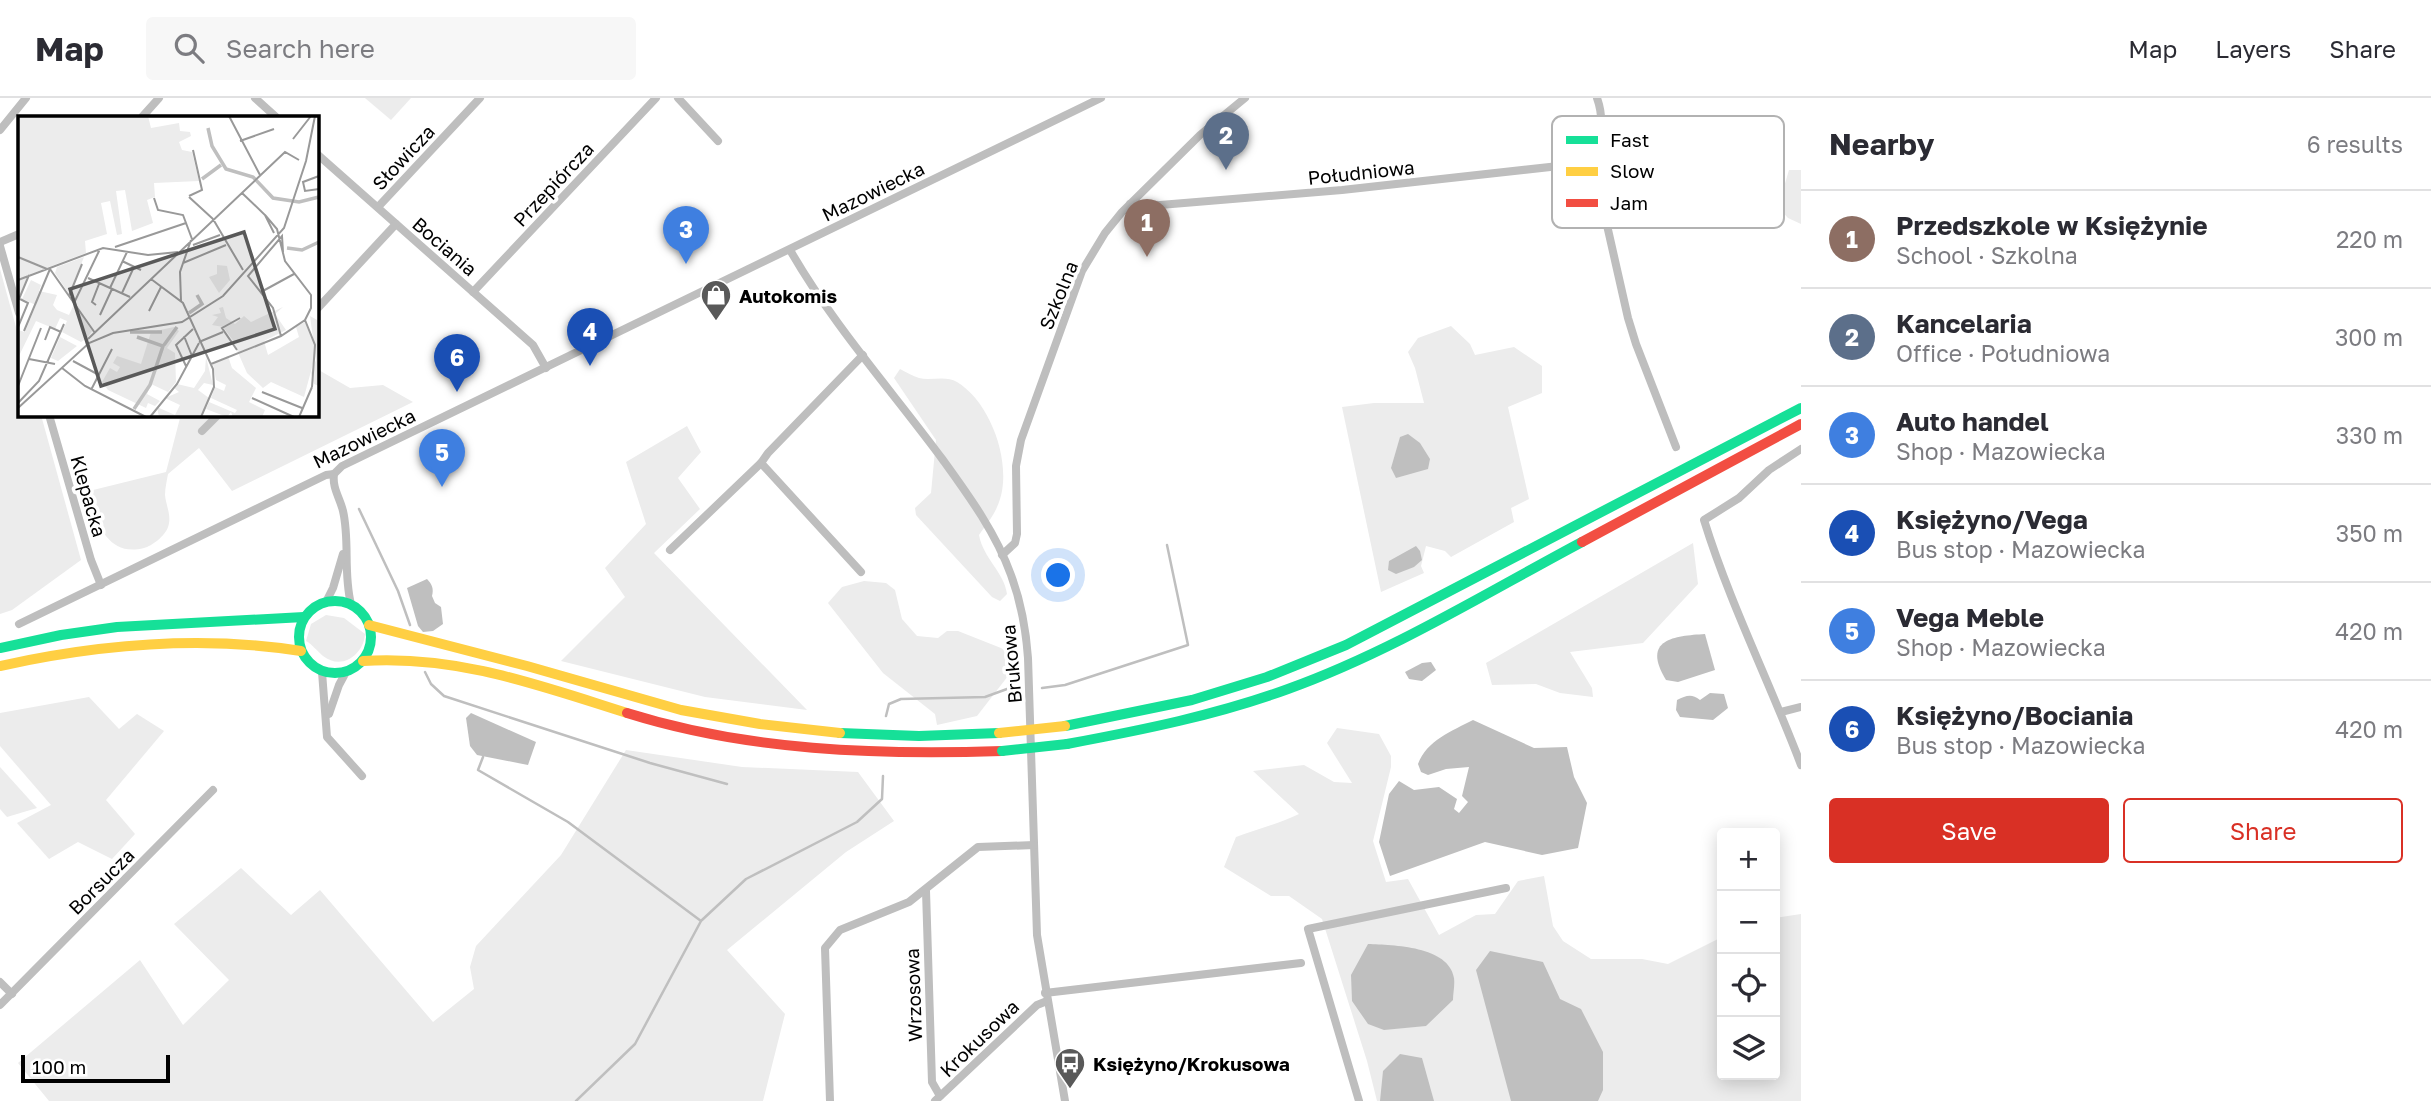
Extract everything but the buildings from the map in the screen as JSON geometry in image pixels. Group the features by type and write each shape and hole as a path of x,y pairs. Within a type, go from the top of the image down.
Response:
{"main road":[{"path":"369,625 647,701 777,727 852,733 957,736 1065,726 1192,700 1267,677 1346,645 1801,408"},
{"path":"363,661 370,647 369,625 362,613 351,604 326,602 310,610 304,617 298,634 301,651 309,663 322,672 334,674 346,672 363,661 386,658 447,663 675,726 770,744 829,751 1002,751 1067,744 1202,715 1272,695 1351,663 1801,424"},
{"path":"0,648 61,635 117,628 304,617"},
{"path":"0,666 103,649 200,641 265,644 301,651"}],"street":[{"path":"0,130 26,98"},
{"path":"143,116 159,98"},
{"path":"256,98 275,116"},
{"name":"Słowicza","path":"377,207 480,98"},
{"name":"Przepiórcza","path":"473,292 656,98"},
{"path":"678,98 718,141"},
{"name":"Mazowiecka","path":"19,624 326,475 334,474 342,466 1101,98"},
{"name":"Szkolna","path":"1002,555 1015,543 1017,534 1016,466 1021,440 1082,271 1105,233 1130,204 1200,135 1245,98"},
{"path":"1597,98 1602,116"},
{"name":"Bociania","path":"318,155 533,345 546,368"},
{"name":"Południowa","path":"1130,204 1160,205 1342,190 1552,167"},
{"path":"318,308 396,224"},
{"path":"1608,228 1636,344 1676,447"},
{"path":"18,235 0,244 18,309"},
{"name":"Brukowa","path":"790,250 863,355 973,501 1011,575 1026,634 1031,696 1037,935 1065,1101"},
{"path":"670,550 761,463 863,355"},
{"name":"Klepacka","path":"49,416 101,585"},
{"path":"202,431 217,416"},
{"path":"1801,449 1769,470 1739,498 1704,520 1726,588 1781,712 1801,765"},
{"path":"761,463 862,572"},
{"path":"334,474 335,490 344,513 347,591 351,604"},
{"path":"326,602 345,548"},
{"path":"322,672 327,737 362,776"},
{"path":"327,720 346,672"},
{"path":"1781,712 1801,707"},
{"name":"Borsucza","path":"0,1005 213,790"},
{"path":"830,1101 825,948 840,930 909,902 926,891 978,847 1034,845"},
{"path":"1359,1101 1308,929 1506,888"},
{"name":"Wrzosowa","path":"926,891 932,1082 938,1098"},
{"path":"1046,997 1301,963"},
{"path":"0,982 12,994"},
{"name":"Krokusowa","path":"938,1098 1046,997"}],"shaded area":[{"path":"365,98 411,98 391,120"},
{"path":"1789,170 1801,170 1801,224 1784,214 1784,187"},
{"path":"0,269 18,334 18,416 41,416 81,560 12,610 0,614"},
{"path":"1451,326 1470,344 1475,355 1514,347 1542,366 1542,393 1508,407 1529,499 1511,508 1514,522 1451,557 1445,551 1426,546 1421,566 1424,573 1381,592 1342,407 1374,403 1424,403 1408,352 1418,338"},
{"path":"900,369 919,378 957,382 981,405 990,421 1001,456 1002,492 995,511 979,535 1005,586 1007,594 1000,601 992,597 916,515 915,508 931,493 936,440 894,378"},
{"path":"318,370 350,388 383,385 413,402 232,491 199,448 168,474 165,495 169,523 166,530 158,540 147,547 131,550 120,547 104,534 85,492 166,472 179,416 318,416"},
{"path":"687,426 701,452 678,478 700,509 654,553 807,710 705,697 561,661 625,597 605,568 646,524 626,462"},
{"path":"1408,434 1420,443 1430,459 1428,469 1396,478 1391,468 1400,437"},
{"path":"1693,543 1698,584 1643,643 1570,652 1592,688 1593,697 1560,693 1536,684 1492,685 1486,663"},
{"path":"1416,546 1422,560 1414,567 1396,574 1388,570 1389,561"},
{"path":"427,579 432,587 435,603 441,607 443,624 433,631 423,632 418,626 407,588"},
{"path":"864,581 886,583 895,590 902,619 917,636 938,638 947,631 958,631 1001,648 1011,655 1013,667 1008,676 977,716 937,725 935,714 883,673 828,603 842,587"},
{"path":"326,615 344,618 365,634 361,648 351,658 337,662 330,660 306,641 311,624"},
{"path":"1705,634 1715,670 1678,682 1666,680 1659,666 1659,648 1672,639"},
{"path":"1431,662 1436,670 1422,681 1409,679 1405,672 1422,663"},
{"path":"1710,693 1724,694 1728,708 1713,720 1680,717 1676,710 1677,700 1691,696 1700,700"},
{"path":"89,697 119,729 137,714 164,731 106,800 135,834 112,859 78,842 49,859 17,823 51,805 0,746 0,713"},
{"path":"471,713 536,742 528,765 477,755 470,746 466,718"},
{"path":"1473,720 1534,748 1567,747 1574,777 1587,803 1578,848 1542,855 1485,842 1390,876 1379,842 1389,794 1399,781 1414,790 1439,787 1457,799 1454,809 1459,813 1468,802 1462,796 1469,767 1446,769 1428,775 1421,772 1418,764 1434,742"},
{"path":"1337,728 1379,734 1391,756 1391,767 1373,841 1386,882 1408,879 1439,935 1476,915 1495,914 1518,881 1544,876 1553,926 1563,941 1591,959 1642,959 1668,964 1717,940 1717,1080 1780,1080 1780,917 1801,914 1801,1101 1377,1101 1322,919 1289,896 1271,896 1224,867 1236,837 1299,814 1253,771 1304,765 1334,782 1352,783 1327,743"},
{"path":"626,750 742,767 858,772 894,821 846,852 727,950 785,1014 763,1101 49,1101 18,1063 140,960 183,1025 229,980 174,924 241,868 291,915 320,890 433,1022 474,989 470,967 476,946 561,855"},
{"path":"0,767 37,808 7,817 0,809"},
{"path":"1368,944 1419,949 1442,959 1450,967 1454,978 1453,1000 1426,1026 1384,1030 1368,1024 1352,1001 1351,975"},
{"path":"1490,951 1543,962 1560,999 1581,1009 1603,1052 1603,1090 1598,1101 1511,1101 1476,970"},
{"path":"1400,1054 1422,1058 1434,1101 1380,1101 1383,1071"}],"waterway":[{"path":"359,509 398,591 410,625"},
{"path":"1042,688 1065,685 1188,645 1167,545"},
{"path":"425,672 431,684 444,696 650,763 727,784"},
{"path":"886,716 889,704 901,699 985,697 1007,689 1017,689"},
{"path":"483,757 478,770 568,822 701,921 635,1044 576,1101"},
{"path":"702,920 746,879 857,822 882,799 883,776"}],"traffic: fast":[{"path":"1065,726 1192,700 1267,677 1346,645 1801,408"},
{"path":"1067,744 1207,714 1288,689 1401,640 1582,542"},
{"path":"342,601 361,611 369,623 371,637 369,651 361,663 349,671 328,673 309,663 301,651 299,630 309,611 321,603 342,601"},
{"path":"0,648 117,627 304,617"},
{"path":"840,733 919,736 999,733"},
{"path":"1002,751 1067,744"}],"traffic: slow":[{"path":"369,625 681,710 760,724 840,733"},
{"path":"0,666 75,652 150,644 225,644 301,651"},
{"path":"363,661 398,660 465,667 627,713"},
{"path":"999,733 1065,726"}],"traffic: jam":[{"path":"1582,542 1801,424"},
{"path":"627,713 719,736 813,748 907,752 1002,751"}],"place":[{"name":"Kancelaria","path":"1226,170"},
{"name":"Przedszkole w Księżynie","path":"1147,257"},
{"name":"Auto handel","path":"686,264"},
{"name":"Autokomis","path":"716,322"},
{"name":"Księżyno/Vega","path":"590,366"},
{"name":"Księżyno/Bociania","path":"457,392"},
{"name":"Vega Meble","path":"442,487"},
{"name":"Księżyno/Krokusowa","path":"1070,1090"}]}
